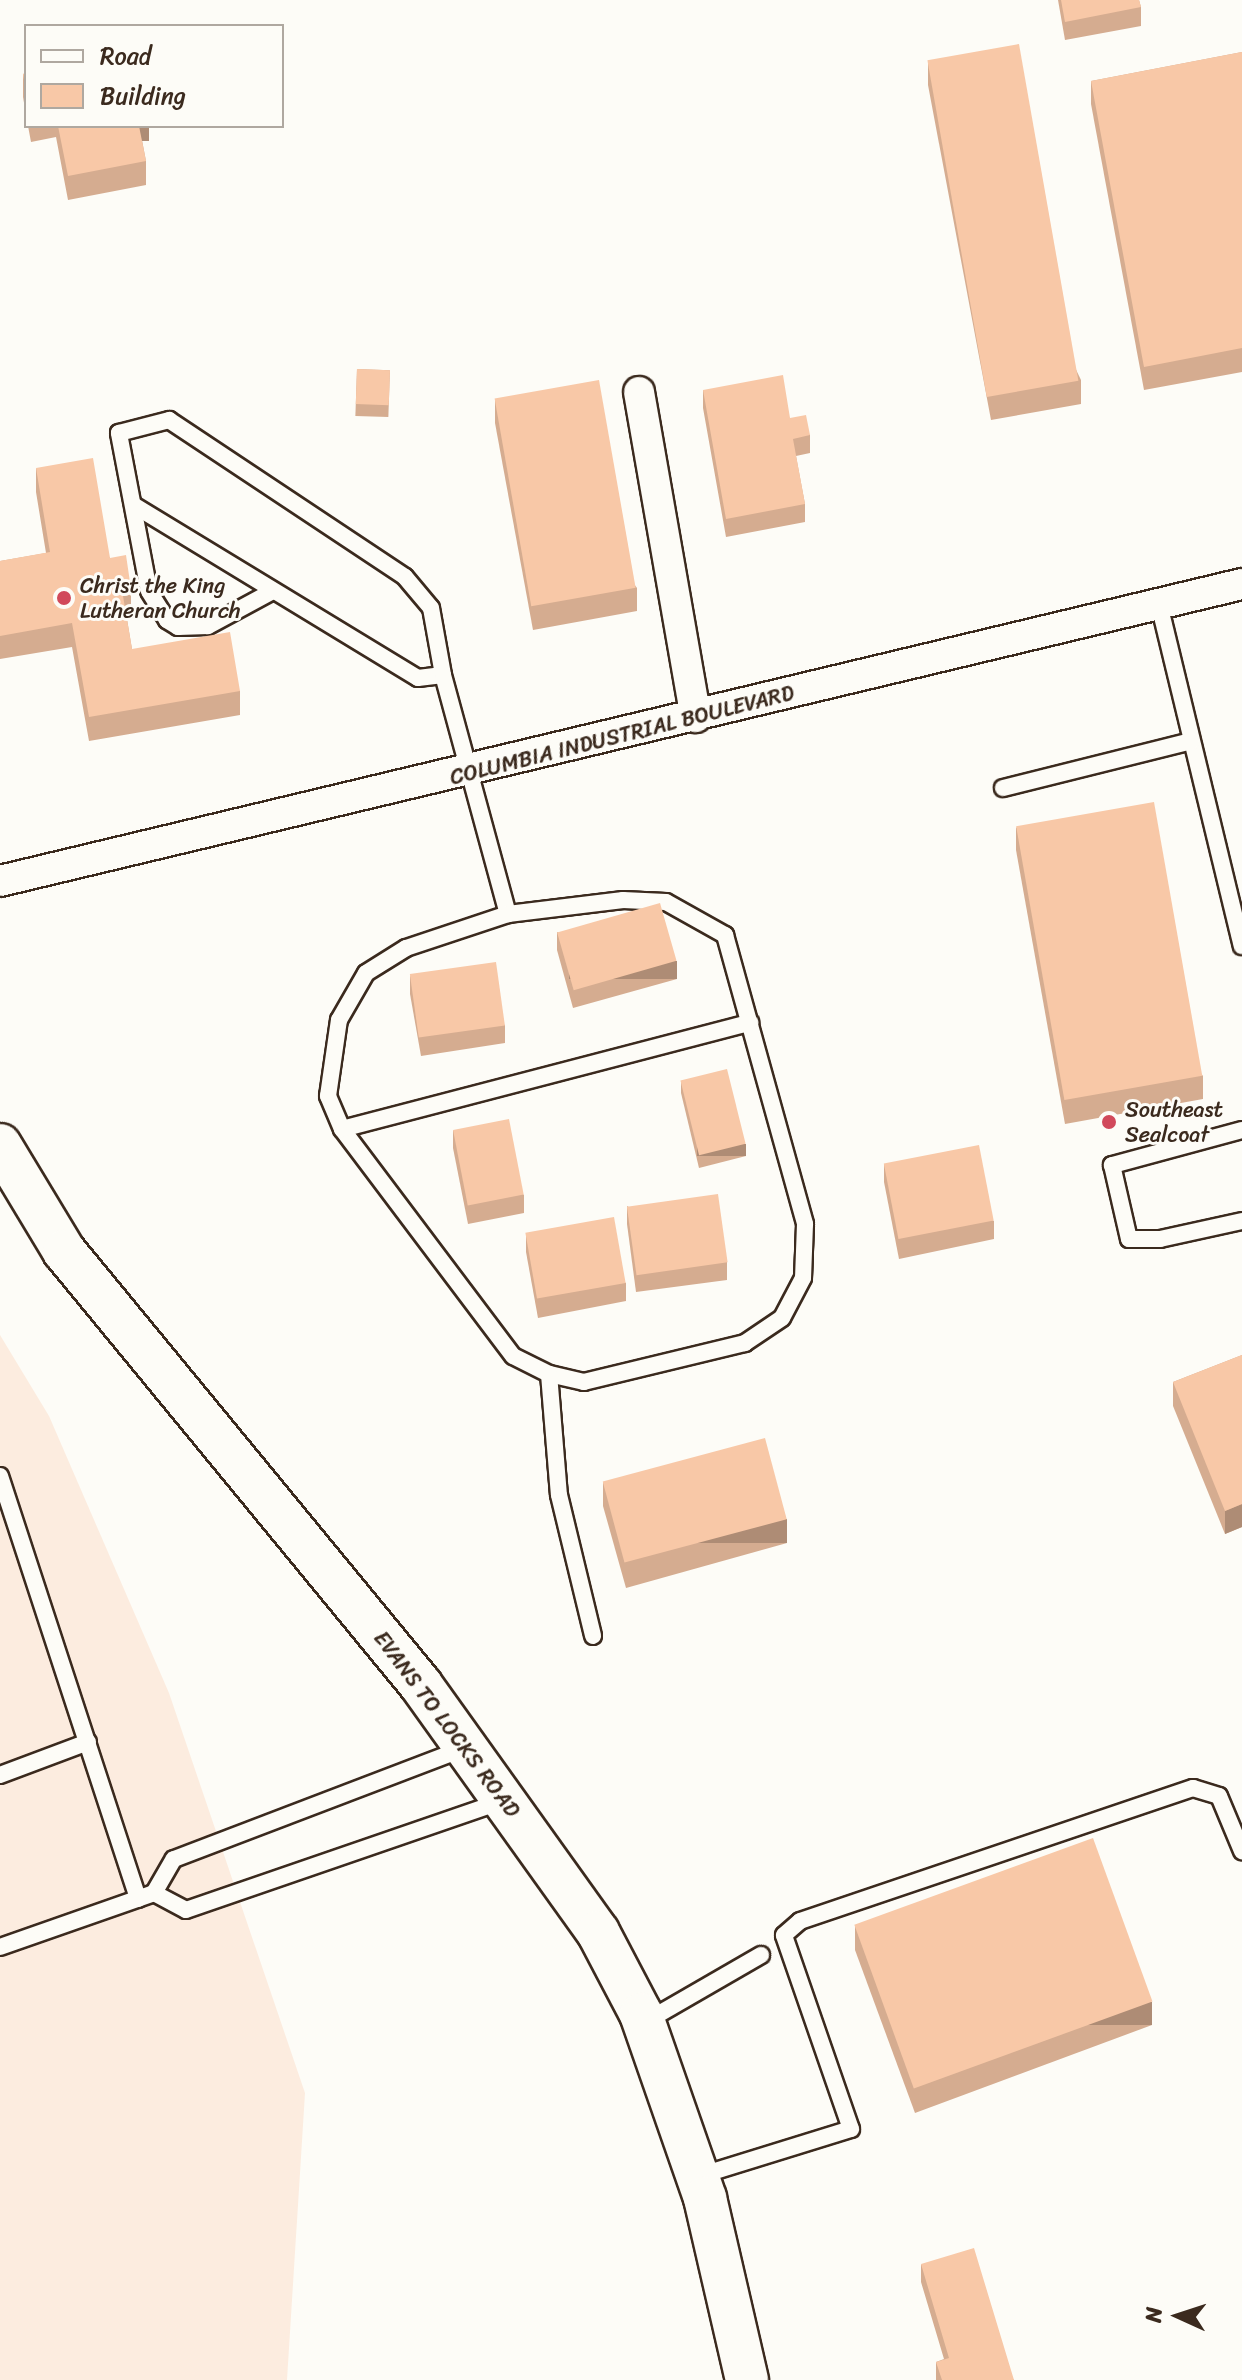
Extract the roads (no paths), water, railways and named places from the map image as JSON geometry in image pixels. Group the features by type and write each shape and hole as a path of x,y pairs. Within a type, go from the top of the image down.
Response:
{"street":[{"path":"639,392 696,717"},
{"name":"COLUMBIA INDUSTRIAL BOULEVARD","path":"0,881 470,772 1242,584"},
{"name":"EVANS TO LOCKS ROAD","path":"0,1145 64,1251 245,1464 421,1685 598,1932 644,2023 698,2176 747,2380"}],"lane":[{"path":"271,592 208,626 178,627 149,591 119,433 169,420 405,577 431,608 443,675 508,914"},
{"path":"135,506 271,592 418,678 443,675"},
{"path":"1159,604 1242,946"},
{"path":"1003,788 1191,741"},
{"path":"623,900 666,902 725,935 750,1023 805,1224 803,1278 782,1318 745,1343 584,1382 549,1374 513,1356 342,1129 328,1096 339,1020 366,973 406,948 508,914 623,900"},
{"path":"342,1129 750,1023"},
{"path":"1242,1130 1112,1165 1129,1239 1160,1239 1242,1221"},
{"path":"549,1374 559,1495 593,1636"},
{"path":"0,1476 88,1742 146,1896"},
{"path":"0,1775 88,1742"},
{"path":"0,1947 146,1896 174,1859 465,1748"},
{"path":"698,2176 851,2129 784,1935 800,1921 1193,1788 1219,1796 1242,1851"},
{"path":"146,1896 186,1910 504,1800"},
{"path":"644,2023 761,1955"}],"place":[{"name":"Christ the King Lutheran Church","path":"64,598"},
{"name":"Southeast Sealcoat","path":"1109,1122"}]}
